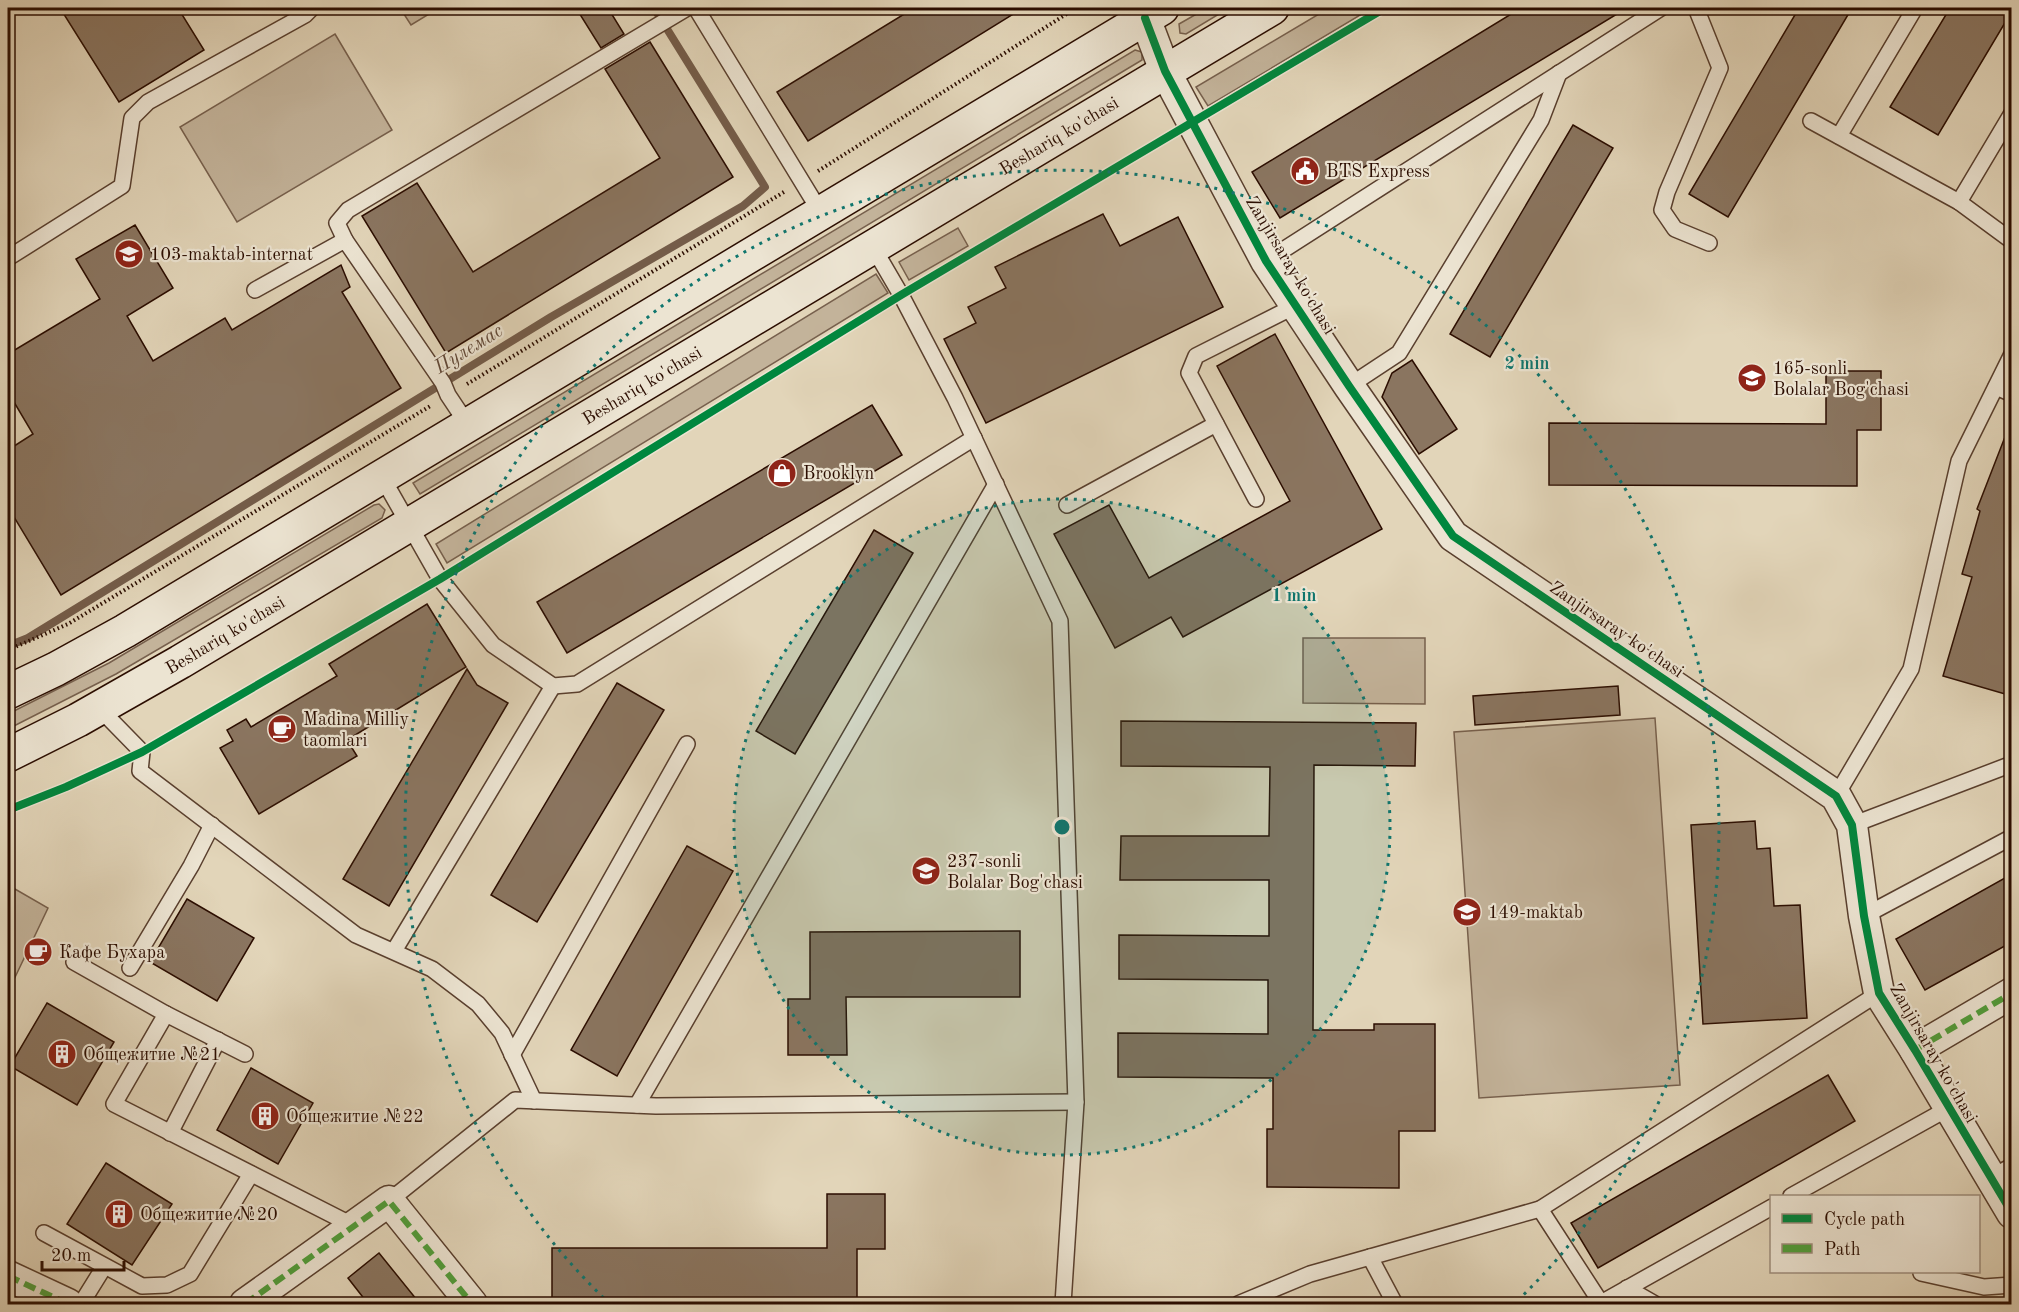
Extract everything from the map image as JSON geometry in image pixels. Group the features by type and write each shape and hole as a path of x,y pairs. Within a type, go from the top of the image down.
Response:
{"main road":[{"name":"Beshariq ko'chasi","path":"8,755 99,708 180,662 1272,8"},
{"path":"8,692 125,631 1153,13"}],"street":[{"name":"Zanjirsaray ko'chasi","path":"1153,13 1165,71 1266,261 1348,386 1454,536 1836,796 1852,825 1864,916 1879,993 1949,1108 2001,1172 2012,1213"},
{"path":"1914,1050 2012,993"},
{"path":"245,1305 389,1201 472,1305"},
{"path":"8,1276 68,1305"}],"lane":[{"path":"8,258 123,186 132,118 148,102 305,15 312,8"},
{"path":"468,425 448,395 443,383 345,240 337,223 348,210 687,8"},
{"path":"696,8 822,213"},
{"path":"1266,261 1661,8"},
{"path":"1696,8 1720,68 1667,192 1662,210 1674,229 1709,243"},
{"path":"1839,136 1915,8"},
{"path":"1348,386 1399,353 1541,120 1559,73"},
{"path":"1959,202 2012,113"},
{"path":"1811,121 1959,202 2012,241"},
{"path":"255,290 345,240"},
{"path":"873,247 901,295 975,438 1060,621 1076,1102 1063,1305"},
{"path":"1256,499 1189,373 1196,356 1295,306"},
{"path":"1836,796 1911,669 1959,461 2012,354"},
{"path":"1996,387 2012,394"},
{"path":"1067,505 1216,424"},
{"path":"382,477 440,579 494,645 553,686 577,684 975,438"},
{"path":"636,1105 996,484"},
{"path":"394,951 553,686"},
{"path":"99,708 142,752 140,771 356,935 432,969 478,1004 502,1033 534,1101"},
{"path":"512,1055 687,744"},
{"path":"1852,825 2012,764"},
{"path":"130,968 191,866 212,825"},
{"path":"1864,916 2012,837"},
{"path":"74,962 166,1014 245,1054"},
{"path":"1238,1305 1310,1274 1540,1209 1879,993"},
{"path":"166,1014 114,1104 354,1226"},
{"path":"170,1133 218,1040"},
{"path":"389,1201 516,1100 636,1105 1076,1102"},
{"path":"1795,1195 1949,1108"},
{"path":"44,1233 142,1286 166,1285 190,1274 251,1174"},
{"path":"1540,1209 1599,1304 1770,1208"},
{"path":"1370,1257 1395,1305"},
{"path":"81,1305 104,1266"},
{"path":"1921,1273 1984,1287 2012,1285"},
{"path":"1627,1288 1655,1305"}],"path":[{"path":"8,650 68,624 802,181 1076,8"},
{"path":"8,810 66,788 142,752 440,579 901,295 1385,8"}],"shaded area":[{"path":"400,8 439,8 411,25"},
{"path":"1207,8 1229,8 1186,34 1180,33 1179,24"},
{"path":"1329,8 1372,8 1208,106 1196,87"},
{"path":"335,34 392,130 237,222 180,127"},
{"path":"1135,50 1142,52 1142,60 420,494 413,483"},
{"path":"958,228 968,246 909,280 899,262"},
{"path":"876,274 888,293 447,563 436,544"},
{"path":"379,504 385,510 382,518 116,674 8,729 8,714 109,663"},
{"path":"1303,638 1425,638 1425,704 1303,703"},
{"path":"1655,718 1680,1085 1479,1098 1454,732"},
{"path":"8,885 48,908 8,992"}],"building":[{"path":"60,8 178,8 204,50 119,102"},
{"path":"576,8 608,8 624,34 601,48"},
{"path":"914,8 1023,8 808,141 777,92"},
{"path":"1521,8 1627,8 1280,218 1252,172"},
{"path":"1799,8 1852,8 1728,217 1689,194"},
{"path":"1950,8 2012,8 2012,11 1938,135 1890,107"},
{"path":"650,42 733,177 446,353 362,216 417,183 473,272 660,158 605,69"},
{"path":"1573,125 1613,148 1490,357 1450,334"},
{"path":"1103,214 1120,246 1178,217 1223,307 986,423 944,339 976,323 968,307 1006,288 995,267"},
{"path":"135,225 173,288 127,316 153,361 225,318 232,330 341,265 350,287 342,292 401,388 61,595 8,507 8,450 33,434 8,392 8,354 100,299 76,259"},
{"path":"1275,334 1382,529 1183,637 1171,617 1115,648 1054,534 1109,505 1149,578 1290,501 1217,366"},
{"path":"1412,360 1457,429 1419,454 1382,397 1392,373"},
{"path":"1826,371 1881,371 1881,430 1857,430 1857,486 1549,485 1549,423 1826,424"},
{"path":"872,405 902,455 567,653 537,602"},
{"path":"2010,424 2012,424 2012,696 1943,676 1972,577 1962,574 1980,511 1977,509"},
{"path":"874,530 913,553 795,754 756,731"},
{"path":"427,604 466,667 347,740 357,756 259,814 220,748 233,741 227,730 246,719 251,727 337,676 329,664"},
{"path":"467,669 477,685 508,703 389,906 343,879"},
{"path":"617,683 664,710 537,922 491,895"},
{"path":"1618,686 1620,715 1475,725 1473,696"},
{"path":"1121,721 1416,723 1415,766 1314,765 1313,1030 1374,1030 1374,1024 1435,1024 1435,1131 1399,1131 1399,1188 1267,1187 1267,1129 1273,1129 1273,1078 1118,1077 1118,1033 1268,1034 1268,980 1119,979 1119,935 1269,936 1269,880 1120,880 1121,836 1269,836 1270,767 1121,766"},
{"path":"1755,821 1757,849 1770,848 1774,906 1800,905 1807,1018 1703,1024 1691,825"},
{"path":"687,846 733,871 617,1076 571,1050"},
{"path":"2012,874 2012,942 1925,990 1896,939"},
{"path":"187,899 254,938 217,1001 150,962"},
{"path":"1020,931 1020,997 846,997 847,1055 788,1055 788,999 810,999 810,932"},
{"name":"Общежитие №21","path":"47,1003 114,1042 77,1105 10,1066"},
{"name":"Общежитие №22","path":"251,1068 313,1103 278,1164 217,1130"},
{"path":"1828,1075 1855,1121 1598,1268 1571,1223"},
{"name":"Общежитие №20","path":"106,1163 172,1204 132,1265 67,1224"},
{"path":"827,1194 885,1194 885,1249 857,1249 857,1305 552,1305 552,1248 827,1248"},
{"path":"379,1253 421,1305 369,1305 348,1278"}],"waterway":[{"name":"Пулемас","path":"8,646 28,638 551,317 743,206 765,187 654,8"}],"marked path":[{"path":"1915,1050 2012,993"},
{"path":"245,1304 389,1201 472,1304"},
{"path":"8,1276 68,1304"}],"cycle path":[{"path":"8,810 66,787 142,752 440,579 901,295 1385,8"},
{"path":"1145,18 1165,71 1266,261 1453,536 1836,796 1852,825 1864,916 1879,993 2012,1213"}],"place":[{"name":"BTS Express","path":"1305,171"},
{"name":"103-maktab-internat","path":"129,254"},
{"name":"165-sonli Bolalar Bog'chasi","path":"1752,378"},
{"name":"Brooklyn","path":"782,473"},
{"name":"Madina Milliy taomlari","path":"282,729"},
{"name":"237-sonli Bolalar Bog'chasi","path":"926,871"},
{"name":"149-maktab","path":"1467,912"},
{"name":"Кафе Бухара","path":"38,952"},
{"name":"Общежитие №21","path":"62,1054"},
{"name":"Общежитие №22","path":"265,1116"},
{"name":"Общежитие №20","path":"119,1214"}]}
